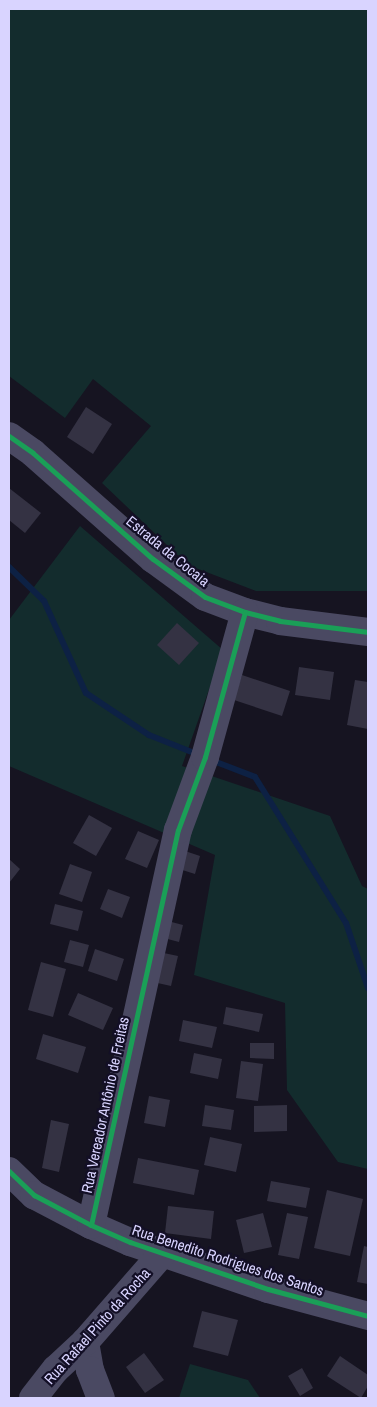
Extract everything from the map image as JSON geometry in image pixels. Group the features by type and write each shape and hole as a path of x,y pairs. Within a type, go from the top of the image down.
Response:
{"street":[{"name":"Estrada da Cocaia","path":"9,436 33,453 153,559 205,597 245,612 280,620 368,632"},
{"name":"Rua Vereador Antônio de Freitas","path":"91,1225 178,830 205,757 245,612"},
{"name":"Rua Benedito Rodrigues dos Santos","path":"9,1171 34,1194 91,1225 161,1255 268,1289 368,1316"},
{"name":"Rua Rafael Pinto da Rocha","path":"33,1398 56,1370 85,1342 161,1255"},
{"path":"85,1342 90,1370 101,1398"}],"green space":[{"path":"9,9 368,9 368,591 256,591 188,565 102,483 151,426 93,379 65,418 9,376"},
{"path":"80,526 223,650 182,766 330,816 362,886 368,889 368,1169 338,1162 287,1090 285,1003 194,975 215,855 9,766 9,620"},
{"path":"190,1364 248,1380 260,1398 179,1398"}],"building":[{"path":"86,407 112,424 93,454 67,437"},
{"path":"9,488 41,513 25,533 9,520"},
{"path":"177,623 199,643 179,665 157,645"},
{"path":"299,667 334,672 330,700 295,695"},
{"path":"242,675 290,691 282,716 234,700"},
{"path":"355,680 368,682 368,729 347,725"},
{"path":"89,815 112,828 96,856 73,843"},
{"path":"138,831 159,840 147,868 125,859"},
{"path":"182,850 200,856 195,874 176,868"},
{"path":"9,859 20,869 9,883"},
{"path":"70,864 92,872 82,902 59,894"},
{"path":"108,889 130,897 122,918 100,909"},
{"path":"55,904 83,911 78,931 50,924"},
{"path":"164,920 183,925 179,942 160,937"},
{"path":"70,940 89,945 83,967 64,962"},
{"path":"95,949 124,959 117,981 88,971"},
{"path":"159,952 178,956 171,986 153,982"},
{"path":"41,962 66,969 53,1017 28,1010"},
{"path":"78,993 113,1008 103,1030 68,1015"},
{"path":"226,1007 263,1014 259,1032 223,1024"},
{"path":"183,1020 217,1027 212,1048 179,1041"},
{"path":"43,1034 86,1047 78,1073 36,1059"},
{"path":"250,1043 274,1043 274,1059 250,1058"},
{"path":"194,1053 222,1059 218,1079 190,1073"},
{"path":"241,1061 263,1064 258,1101 236,1098"},
{"path":"149,1096 170,1100 165,1127 144,1123"},
{"path":"205,1105 234,1110 231,1130 202,1126"},
{"path":"287,1105 287,1131 254,1132 254,1106"},
{"path":"51,1120 69,1124 59,1172 42,1168"},
{"path":"210,1137 242,1144 236,1172 204,1165"},
{"path":"138,1158 199,1170 194,1195 133,1183"},
{"path":"271,1181 310,1188 306,1208 267,1201"},
{"path":"327,1190 363,1199 350,1256 314,1248"},
{"path":"168,1206 214,1211 211,1239 165,1233"},
{"path":"263,1213 272,1247 244,1253 236,1220"},
{"path":"287,1213 308,1217 299,1259 278,1255"},
{"path":"364,1246 368,1247 368,1284 357,1282"},
{"path":"202,1311 238,1320 228,1356 193,1347"},
{"path":"144,1353 164,1380 145,1393 126,1367"},
{"path":"340,1356 368,1375 368,1386 361,1398 327,1376"},
{"path":"302,1368 313,1388 300,1396 288,1376"}],"waterway":[{"path":"9,567 44,601 86,693 149,735 199,755"},
{"path":"211,760 255,777 346,923 368,988"}],"cycle path":[{"path":"9,436 33,453 153,559 205,597 245,612 280,621 368,632"},
{"path":"91,1225 178,830 205,757 245,612"},
{"path":"9,1171 34,1195 91,1225 130,1242 268,1289 368,1316"}]}
